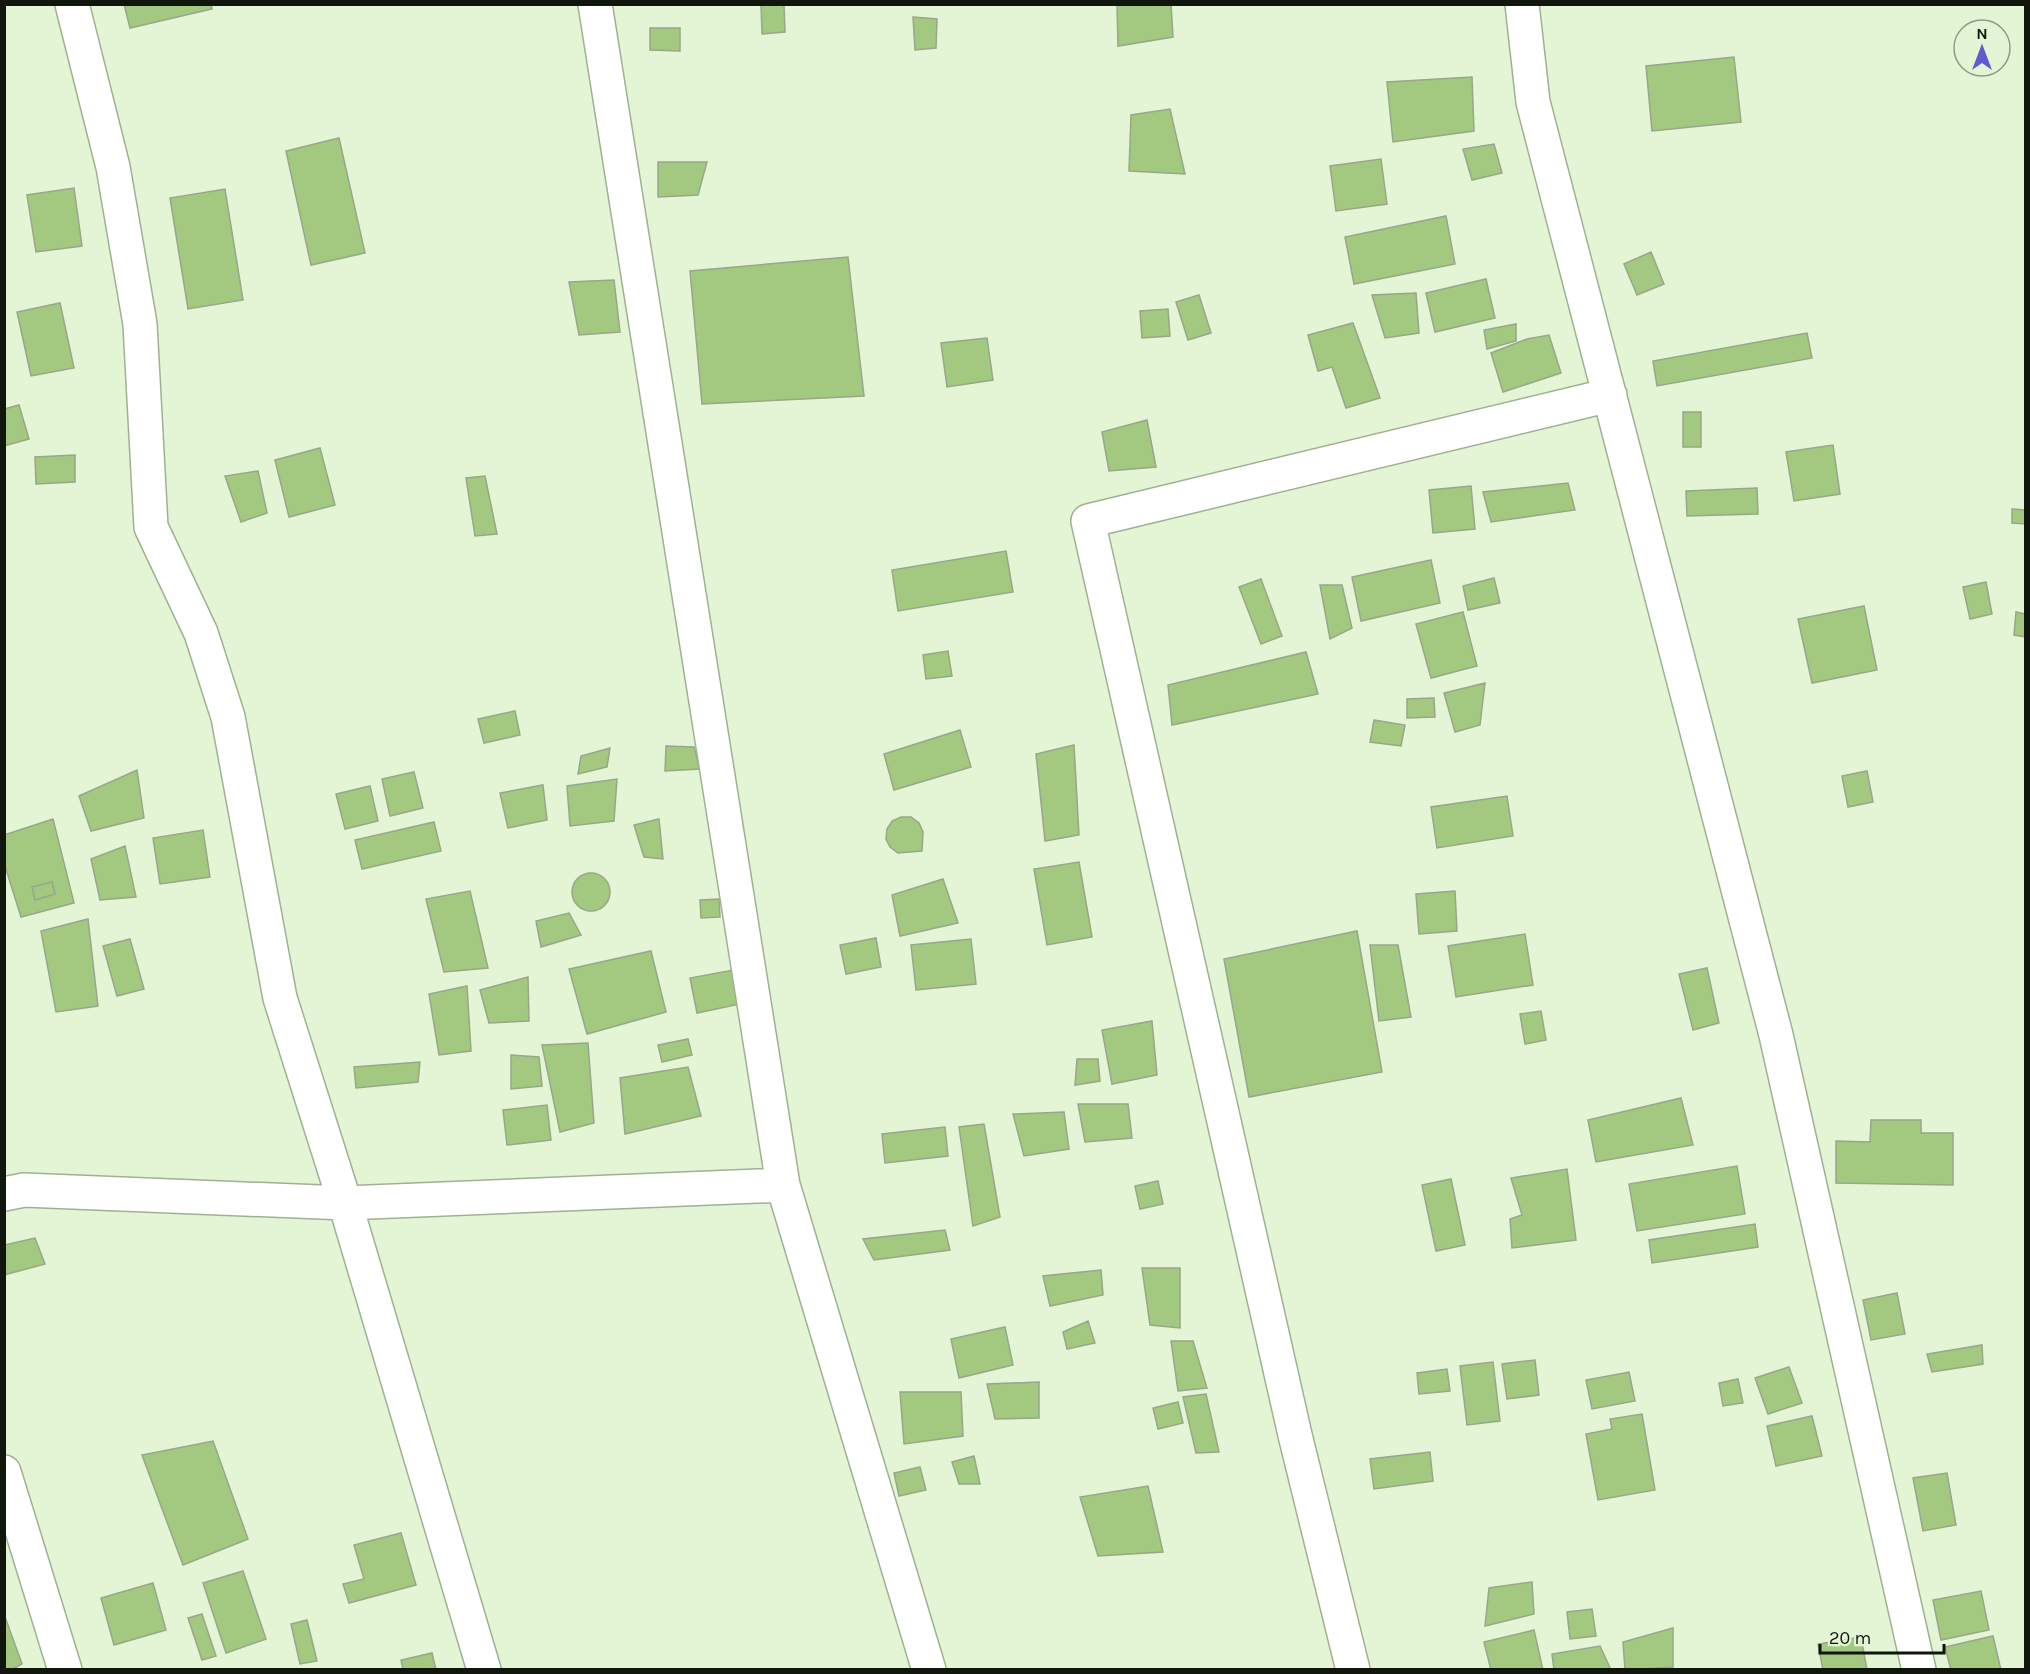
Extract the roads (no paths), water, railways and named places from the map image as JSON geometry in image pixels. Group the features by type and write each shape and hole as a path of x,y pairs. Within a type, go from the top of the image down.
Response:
{"street":[{"path":"72,4 113,167 140,324 151,526 201,633 228,717 280,998 345,1203 484,1670"},
{"path":"596,4 783,1185 929,1670"},
{"path":"1522,4 1533,102 1776,1035 1919,1670"},
{"path":"1353,1670 1292,1424 1088,521 1610,395"},
{"path":"4,1194 24,1190 345,1203 783,1185"},
{"path":"4,1472 65,1670"}]}
